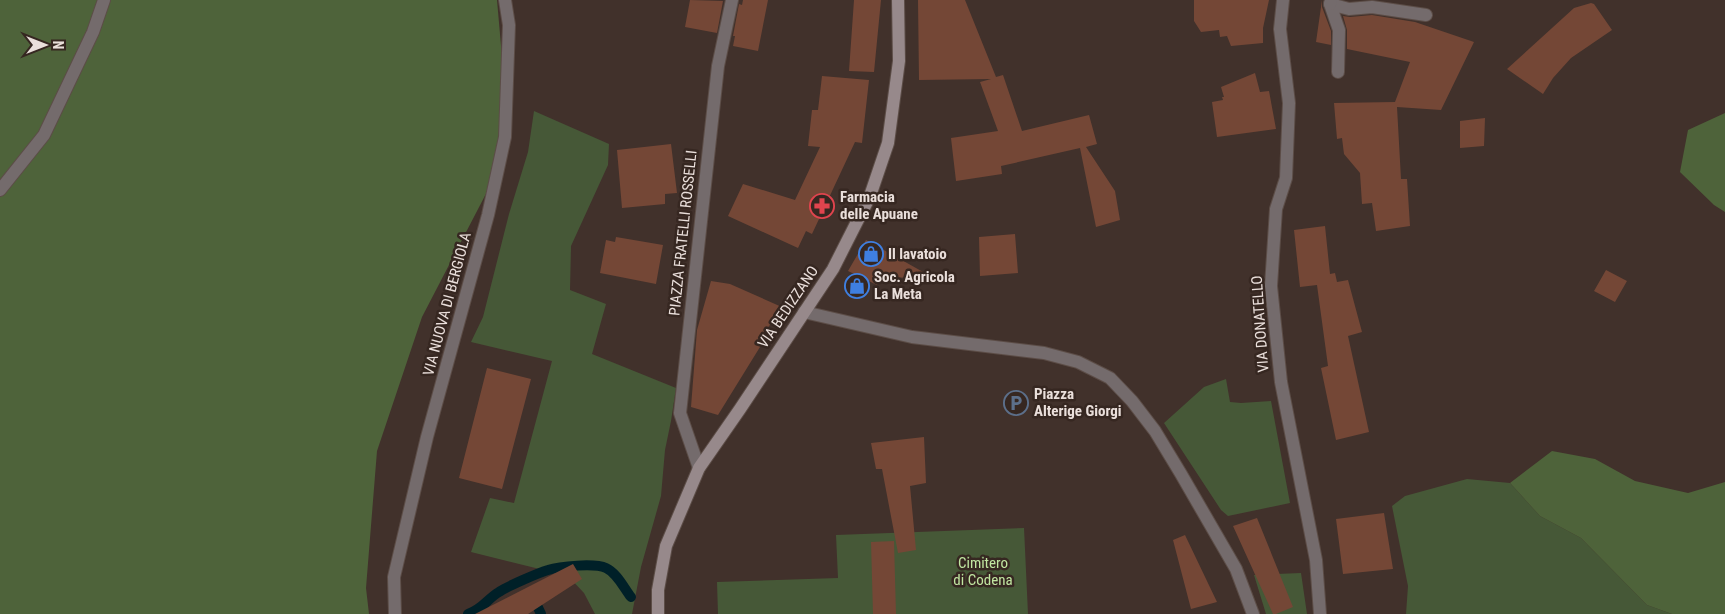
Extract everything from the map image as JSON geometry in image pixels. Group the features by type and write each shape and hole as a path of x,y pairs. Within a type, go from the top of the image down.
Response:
{"street":[{"path":"0,190 44,135 94,32 104,0"},
{"name":"VIA NUOVA DI BERGIOLA","path":"395,614 394,577 427,437 488,215 505,137 509,25 505,0"},
{"name":"PIAZZA FRATELLI ROSSELLI","path":"699,468 680,414 718,66 732,0"},
{"name":"VIA BEDIZZANO","path":"658,614 658,590 666,546 699,468 833,269 870,196 888,142 899,61 898,0"},
{"name":"VIA DONATELLO","path":"1283,0 1280,29 1289,103 1286,178 1276,209 1271,286 1281,382 1316,560 1320,614"},
{"path":"1330,2 1349,8 1372,7 1426,15"},
{"path":"1330,2 1339,30 1338,72"},
{"path":"804,312 912,337 1044,353 1078,362 1110,378 1132,401 1155,431 1236,569 1253,614"}],"green space":[{"path":"0,0 497,0 505,91 505,138 490,186 422,317 377,451 366,588 369,614 0,614"},
{"path":"534,111 609,144 608,165 571,246 570,290 606,304 592,354 676,388 665,450 661,496 641,567 632,614 595,614 584,593 568,576 471,552 490,498 514,503 552,361 471,342 483,317 509,214 528,152"},
{"path":"1725,113 1725,212 1714,205 1680,172 1688,130"},
{"path":"1226,379 1230,402 1271,401 1290,503 1228,516 1221,510 1164,423 1204,387"},
{"path":"1552,451 1595,459 1635,481 1688,493 1725,482 1725,614 1672,614 1647,605 1581,538 1540,516 1510,483"},
{"path":"1467,479 1510,483 1540,516 1581,538 1647,605 1672,614 1406,614 1408,586 1392,506 1405,496"},
{"name":"Cimitero di Codena","path":"1024,528 1028,614 718,614 717,582 838,578 836,535"},
{"path":"1301,573 1307,614 1266,614 1254,575"}],"building":[{"path":"690,0 723,1 717,33 685,27"},
{"path":"743,0 768,0 758,51 733,46 739,4 742,5"},
{"path":"854,0 881,0 874,72 849,71"},
{"path":"918,0 965,0 996,77 1003,75 1022,131 1089,115 1097,144 1086,147 1115,191 1120,220 1096,227 1080,148 1001,166 1002,174 956,181 951,138 998,131 980,82 991,79 919,80"},
{"path":"1194,0 1269,0 1263,28 1263,43 1231,46 1227,36 1220,37 1219,30 1201,32 1194,21"},
{"path":"1322,0 1322,7 1331,31 1331,45 1316,42"},
{"path":"1591,3 1594,4 1612,30 1571,58 1553,78 1543,94 1507,69 1574,8"},
{"path":"1372,15 1415,22 1474,42 1441,110 1397,107 1401,179 1407,179 1410,226 1376,231 1372,203 1362,204 1360,173 1344,154 1342,138 1337,139 1334,103 1395,102 1410,62 1347,49 1347,30 1343,16"},
{"path":"1255,73 1260,92 1269,91 1276,129 1217,137 1212,102 1223,100 1221,87"},
{"path":"822,76 869,80 862,143 855,142 812,234 806,231 798,248 728,216 743,184 795,200 820,147 808,146 812,110 818,110"},
{"path":"1485,118 1484,146 1460,148 1460,121"},
{"path":"671,144 677,193 665,194 665,204 622,208 617,150"},
{"path":"1325,226 1330,274 1335,273 1337,282 1348,280 1362,332 1348,336 1369,432 1336,440 1321,368 1328,366 1317,285 1300,287 1294,230"},
{"path":"1015,234 1018,273 980,276 979,237"},
{"path":"616,237 663,245 656,284 600,273 606,240 615,242"},
{"path":"866,240 932,277 881,278 877,285 848,271"},
{"path":"1606,270 1627,281 1615,302 1594,291"},
{"path":"711,281 730,284 784,308 760,337 765,339 718,415 691,407 697,330"},
{"path":"487,368 531,379 502,489 459,478"},
{"path":"924,437 926,483 910,486 916,550 898,553 882,469 876,469 871,443"},
{"path":"1384,513 1393,569 1343,574 1336,519"},
{"path":"1257,518 1293,607 1276,614 1273,614 1233,526"},
{"path":"1185,535 1217,602 1191,609 1173,540"},
{"path":"894,541 896,614 873,614 871,542"},
{"path":"573,564 582,579 528,614 475,614"}],"waterway":[{"path":"468,614 499,592 516,583 548,570 569,566 586,565 606,568 617,577 631,597"},
{"path":"533,597 541,614"}],"place":[{"name":"Farmacia delle Apuane","path":"822,206"},
{"name":"Il lavatoio","path":"871,254"},
{"name":"Soc. Agricola La Meta","path":"857,286"},
{"name":"Piazza Alterige Giorgi","path":"1016,403"}]}
